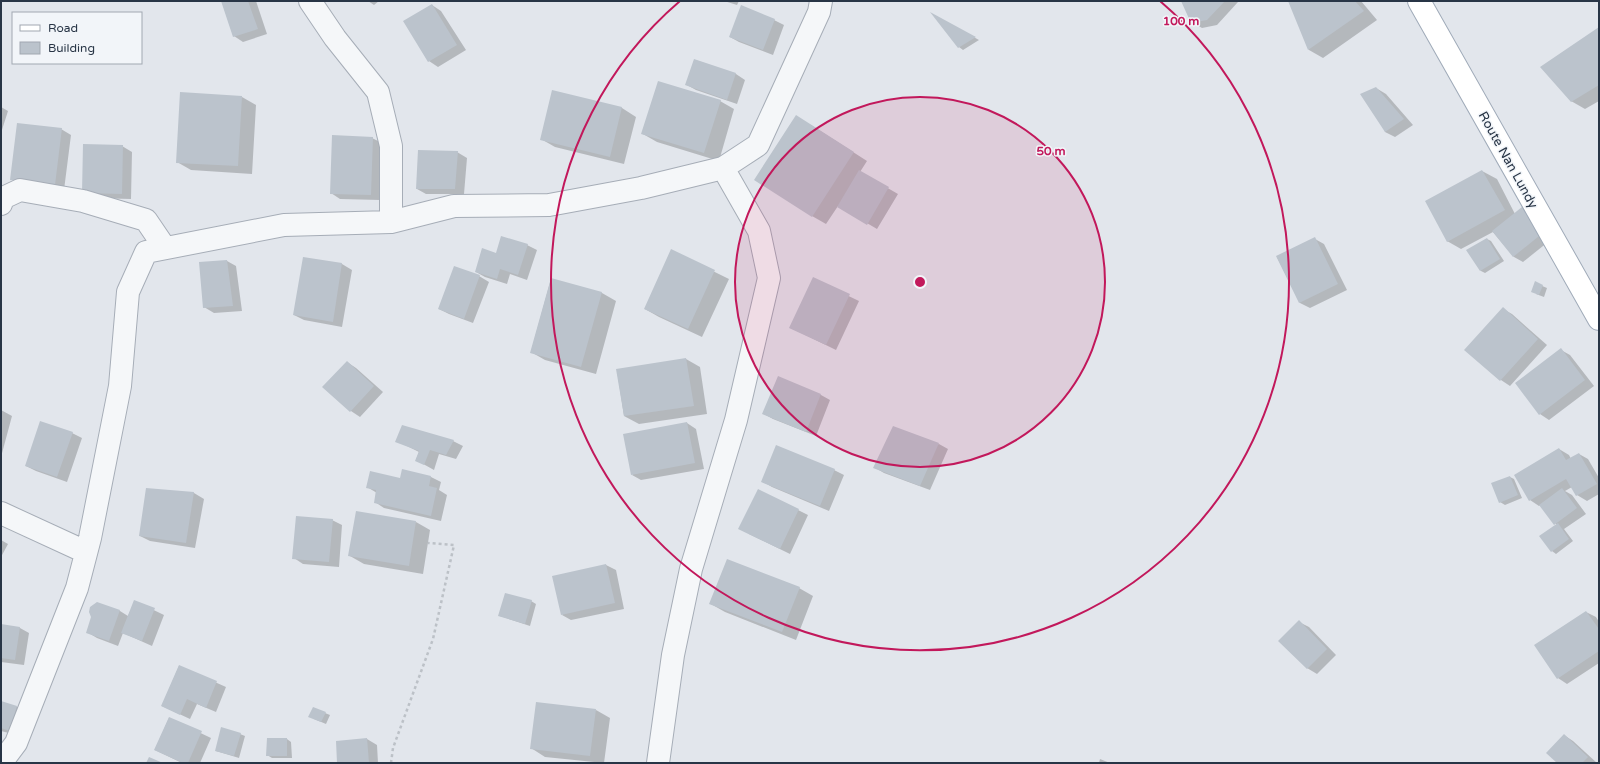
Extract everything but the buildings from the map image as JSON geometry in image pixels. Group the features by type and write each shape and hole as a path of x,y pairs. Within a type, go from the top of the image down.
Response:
{"main road":[{"name":"Route Nan Lundy","path":"1419,1 1545,226 1586,293 1599,318"}],"street":[{"path":"310,1 334,38 378,92 391,146 391,222"},
{"path":"2,763 16,743 77,588 90,538 120,386 128,292 146,252 284,225 391,222 454,206 550,205 641,188 723,168 758,145 819,12 821,1"},
{"path":"658,763 673,656 691,569 736,420 769,278 759,231 723,168"},
{"path":"1,204 3,198 20,190 83,201 146,220 165,248"},
{"path":"1,513 77,548"}],"path":[{"path":"391,763 393,748 433,639 454,545 428,543"}]}
